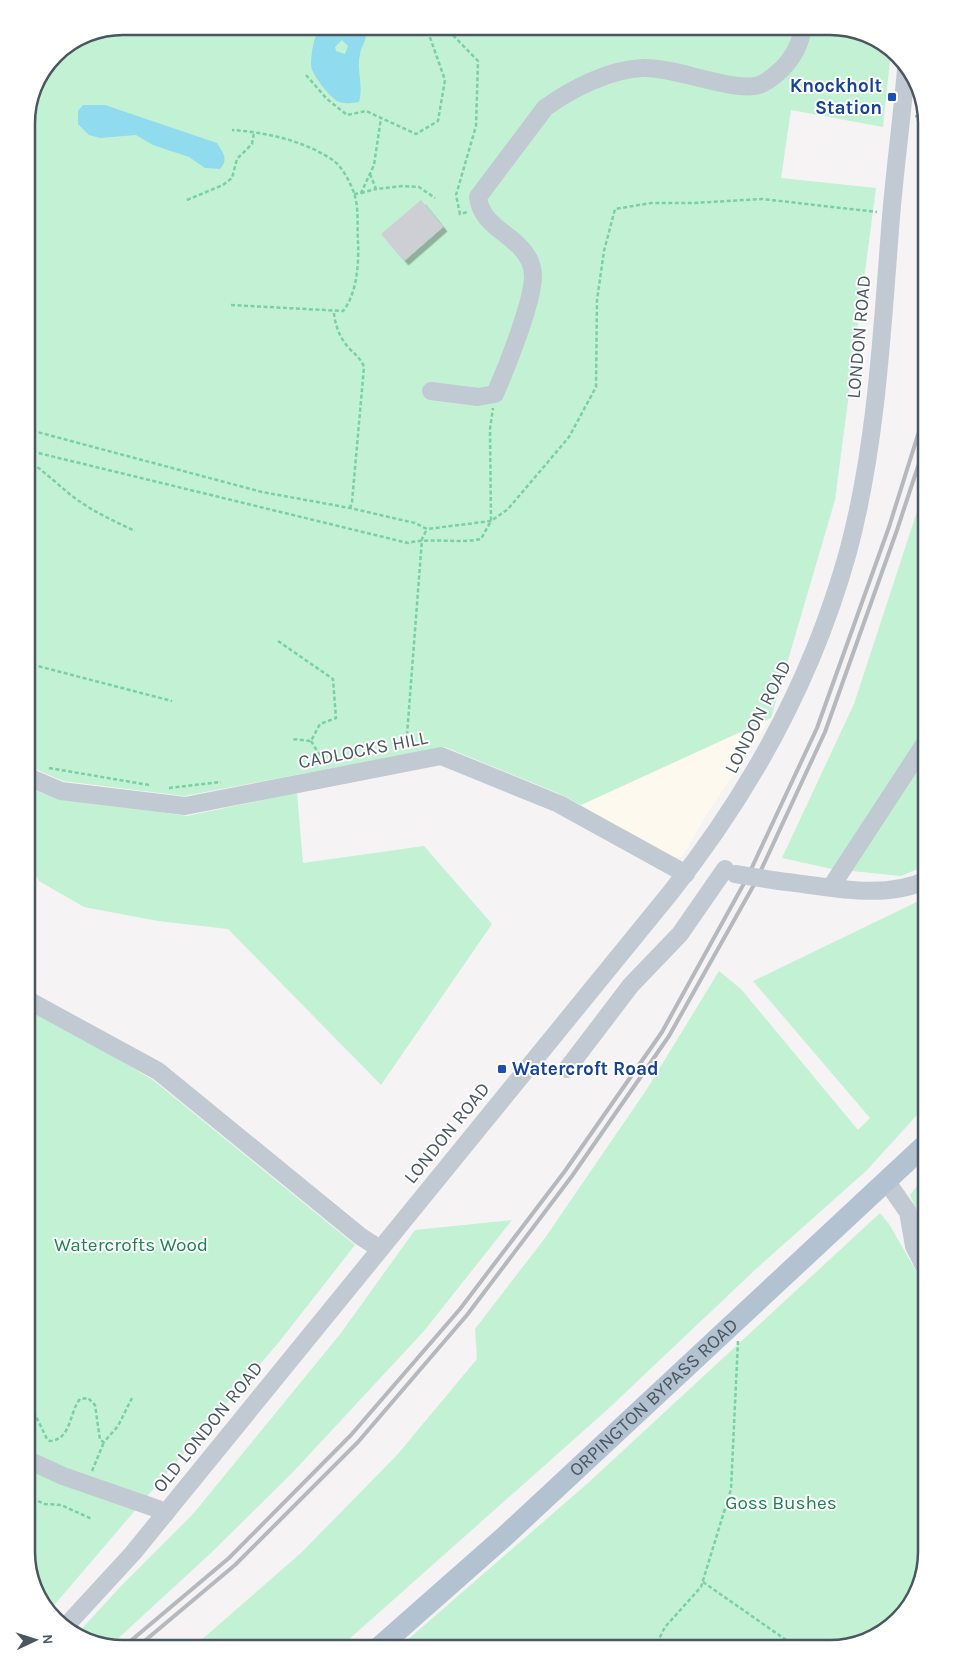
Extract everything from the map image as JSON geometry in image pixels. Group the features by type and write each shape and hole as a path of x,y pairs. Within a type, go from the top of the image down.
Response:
{"main road":[{"name":"ORPINGTON BYPASS ROAD","path":"387,1640 469,1570 918,1152"}],"street":[{"path":"431,391 478,397 495,394 507,365 533,278 531,262 519,246 485,218 480,209 478,197 545,108 555,100 610,74 642,68 672,71 748,87 760,85 773,77 788,62 796,49 800,35"},
{"name":"LONDON ROAD","path":"380,1249 701,854 744,792 777,731 812,658 844,566 859,503 870,441 884,314 891,213 911,89"},
{"path":"831,887 918,754"},
{"name":"CADLOCKS HILL","path":"35,780 61,791 185,806 441,756 558,804 686,874"},
{"path":"701,854 730,872 779,882 886,891 918,883"},
{"path":"567,1069 631,985 680,934 730,872"},
{"path":"35,1004 158,1071 360,1236 380,1249"},
{"path":"887,1182 908,1212 914,1246 918,1254"},
{"name":"OLD LONDON ROAD","path":"70,1622 112,1577 165,1514 380,1249"},
{"path":"35,1462 86,1484 158,1509 165,1514"}],"path":[{"path":"306,75 327,99 347,115 366,111 416,134 438,121 445,80 429,35"},
{"path":"453,35 478,61 476,126 456,195 460,214 480,209"},
{"path":"362,193 374,165 380,118"},
{"path":"231,306 343,311 348,304 358,267 354,194 342,170 334,161 286,140 254,132 232,130"},
{"path":"187,200 223,185 232,178 237,159 252,144 254,132"},
{"path":"370,174 376,189"},
{"path":"354,194 403,186 419,187 435,198"},
{"path":"35,432 262,492 350,508 416,523 427,529 491,521 508,509 569,437 596,387 597,300 604,251 614,209 651,203 693,204 762,198 891,213"},
{"path":"334,312 335,325 346,345 362,362 364,367 350,508"},
{"path":"35,452 408,544 422,539 466,542 482,539 491,521 490,429 495,394"},
{"path":"35,465 78,501 135,531"},
{"path":"405,762 422,539 427,529"},
{"path":"278,641 333,679 336,718 320,724 311,741"},
{"path":"35,665 172,701"},
{"path":"292,739 311,741"},
{"path":"311,741 325,765"},
{"path":"316,766 334,763"},
{"path":"46,768 158,786"},
{"path":"168,788 230,781"},
{"path":"658,1640 665,1627 701,1587 732,1489 739,1320"},
{"path":"35,1414 47,1439 56,1441 63,1436 72,1418 76,1403 80,1399 88,1398 95,1405 100,1440 104,1442"},
{"path":"86,1484 104,1442 118,1426 132,1398"},
{"path":"35,1500 45,1504 61,1505 92,1519"},
{"path":"703,1582 786,1640"}],"shaded area":[{"path":"771,718 705,817 682,857 664,858 581,805"}],"green space":[{"path":"123,35 835,35 869,44 890,59 883,127 791,110 781,178 876,188 835,500 771,718 581,805 560,794 445,747 184,796 63,781 35,769 35,118 38,100 44,84 65,57 79,47 95,40"},
{"path":"918,508 918,869 901,876 832,869 782,858 854,704"},
{"path":"35,790 48,795 187,816 297,793 303,863 424,846 492,924 381,1085 228,929 158,921 84,907 39,881 35,874"},
{"path":"918,901 918,1114 866,1171 757,1268 608,1409 348,1640 201,1640 302,1552 397,1455 477,1359 475,1329 545,1238 647,1089 719,971 741,989 858,1130 870,1118 753,981"},
{"name":"Watercrofts Wood","path":"35,1009 153,1080 355,1245 279,1342 54,1606 44,1591 38,1575 35,1552"},
{"path":"918,1185 918,1214 910,1195"},
{"name":"Goss Bushes","path":"880,1213 889,1224 918,1274 918,1552 915,1575 911,1585 906,1596 892,1614 869,1631 847,1638 830,1640 407,1640 588,1483"},
{"path":"512,1220 424,1331 293,1472 213,1551 117,1640 95,1635 81,1629 122,1585 193,1514 341,1333 415,1230"}],"water":[{"path":"316,35 366,35 359,60 361,90 359,102 339,102 322,86 314,74 311,65 313,45","holes":["342,40 348,46 345,54 336,51 335,47"]},
{"path":"83,105 105,105 217,143 225,159 223,165 220,169 205,168 189,157 153,145 136,135 100,138 89,135 78,124 78,111"}],"building":[{"path":"421,200 443,227 404,261 381,234"}],"railway":[{"path":"132,1640 229,1558 351,1435 460,1309 565,1171 662,1032 747,878 817,728 889,527 918,435"},
{"path":"146,1640 235,1565 358,1442 467,1315 572,1176 669,1036 755,883 825,732 918,466"}],"place":[{"name":"Knockholt Station","path":"892,97"},
{"name":"Watercroft Road","path":"502,1069"}]}
